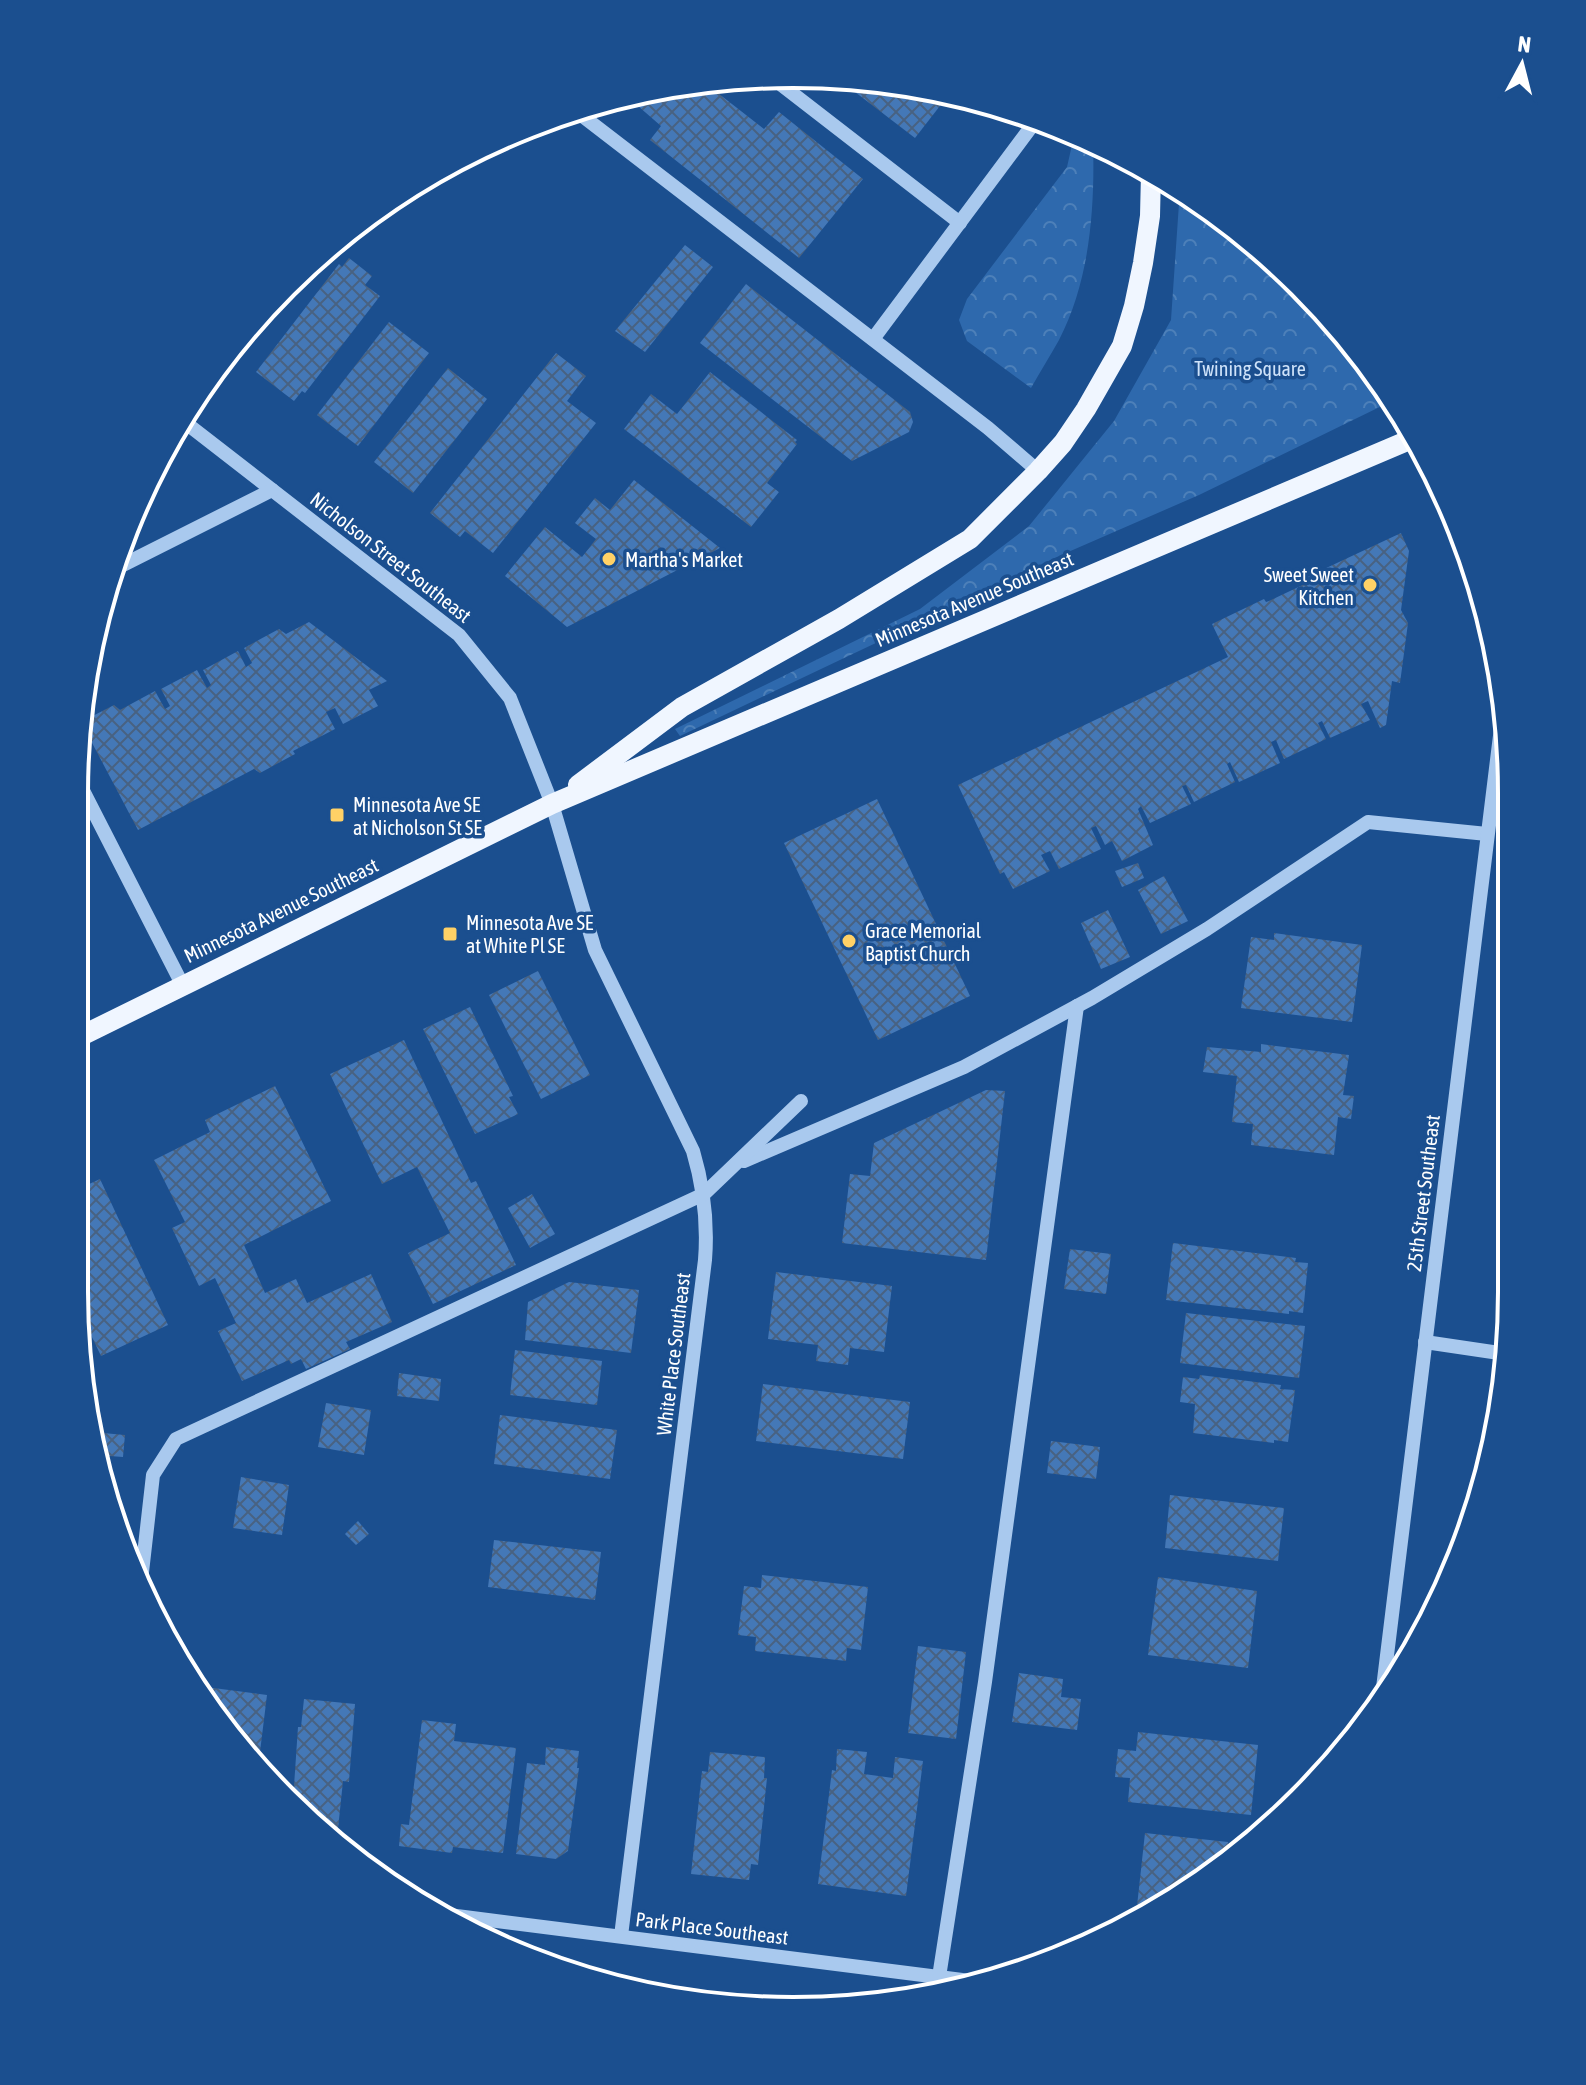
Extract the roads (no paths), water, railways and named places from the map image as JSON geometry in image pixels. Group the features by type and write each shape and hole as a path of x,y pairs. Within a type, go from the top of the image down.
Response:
{"main road":[{"name":"Minnesota Avenue Southeast","path":"552,804 682,707 839,619 970,539 1038,471 1063,443 1086,409 1122,346 1143,263 1151,185"},
{"name":"Minnesota Avenue Southeast","path":"88,1033 552,804 1405,442"}],"street":[{"path":"786,88 960,223"},
{"path":"587,119 988,428 1038,471"},
{"path":"873,339 1030,129"},
{"name":"Nicholson Street Southeast","path":"191,427 459,635 510,698 552,804"},
{"path":"126,563 272,490"},
{"name":"25th Street Southeast","path":"1384,1675 1497,760"},
{"path":"88,800 183,986"},
{"name":"White Place Southeast","path":"552,804 595,950 693,1151 707,1216 705,1260 621,1936"},
{"path":"733,1166 964,1067 1077,1006 1207,929 1368,822 1487,834"},
{"path":"939,1977 985,1682 1077,1006"},
{"path":"143,1564 153,1475 176,1439 704,1194 801,1101"},
{"path":"1425,1342 1495,1352"},
{"name":"Park Place Southeast","path":"468,1917 951,1979"}],"place":[{"name":"Martha's Market","path":"609,559"},
{"name":"Sweet Sweet Kitchen","path":"1370,585"},
{"name":"Minnesota Ave SE at Nicholson St SE","path":"337,815"},
{"name":"Minnesota Ave SE at White Pl SE","path":"450,934"},
{"name":"Grace Memorial Baptist Church","path":"849,941"}],"park label":[{"name":"Twining Square","path":"1250,368"}]}
